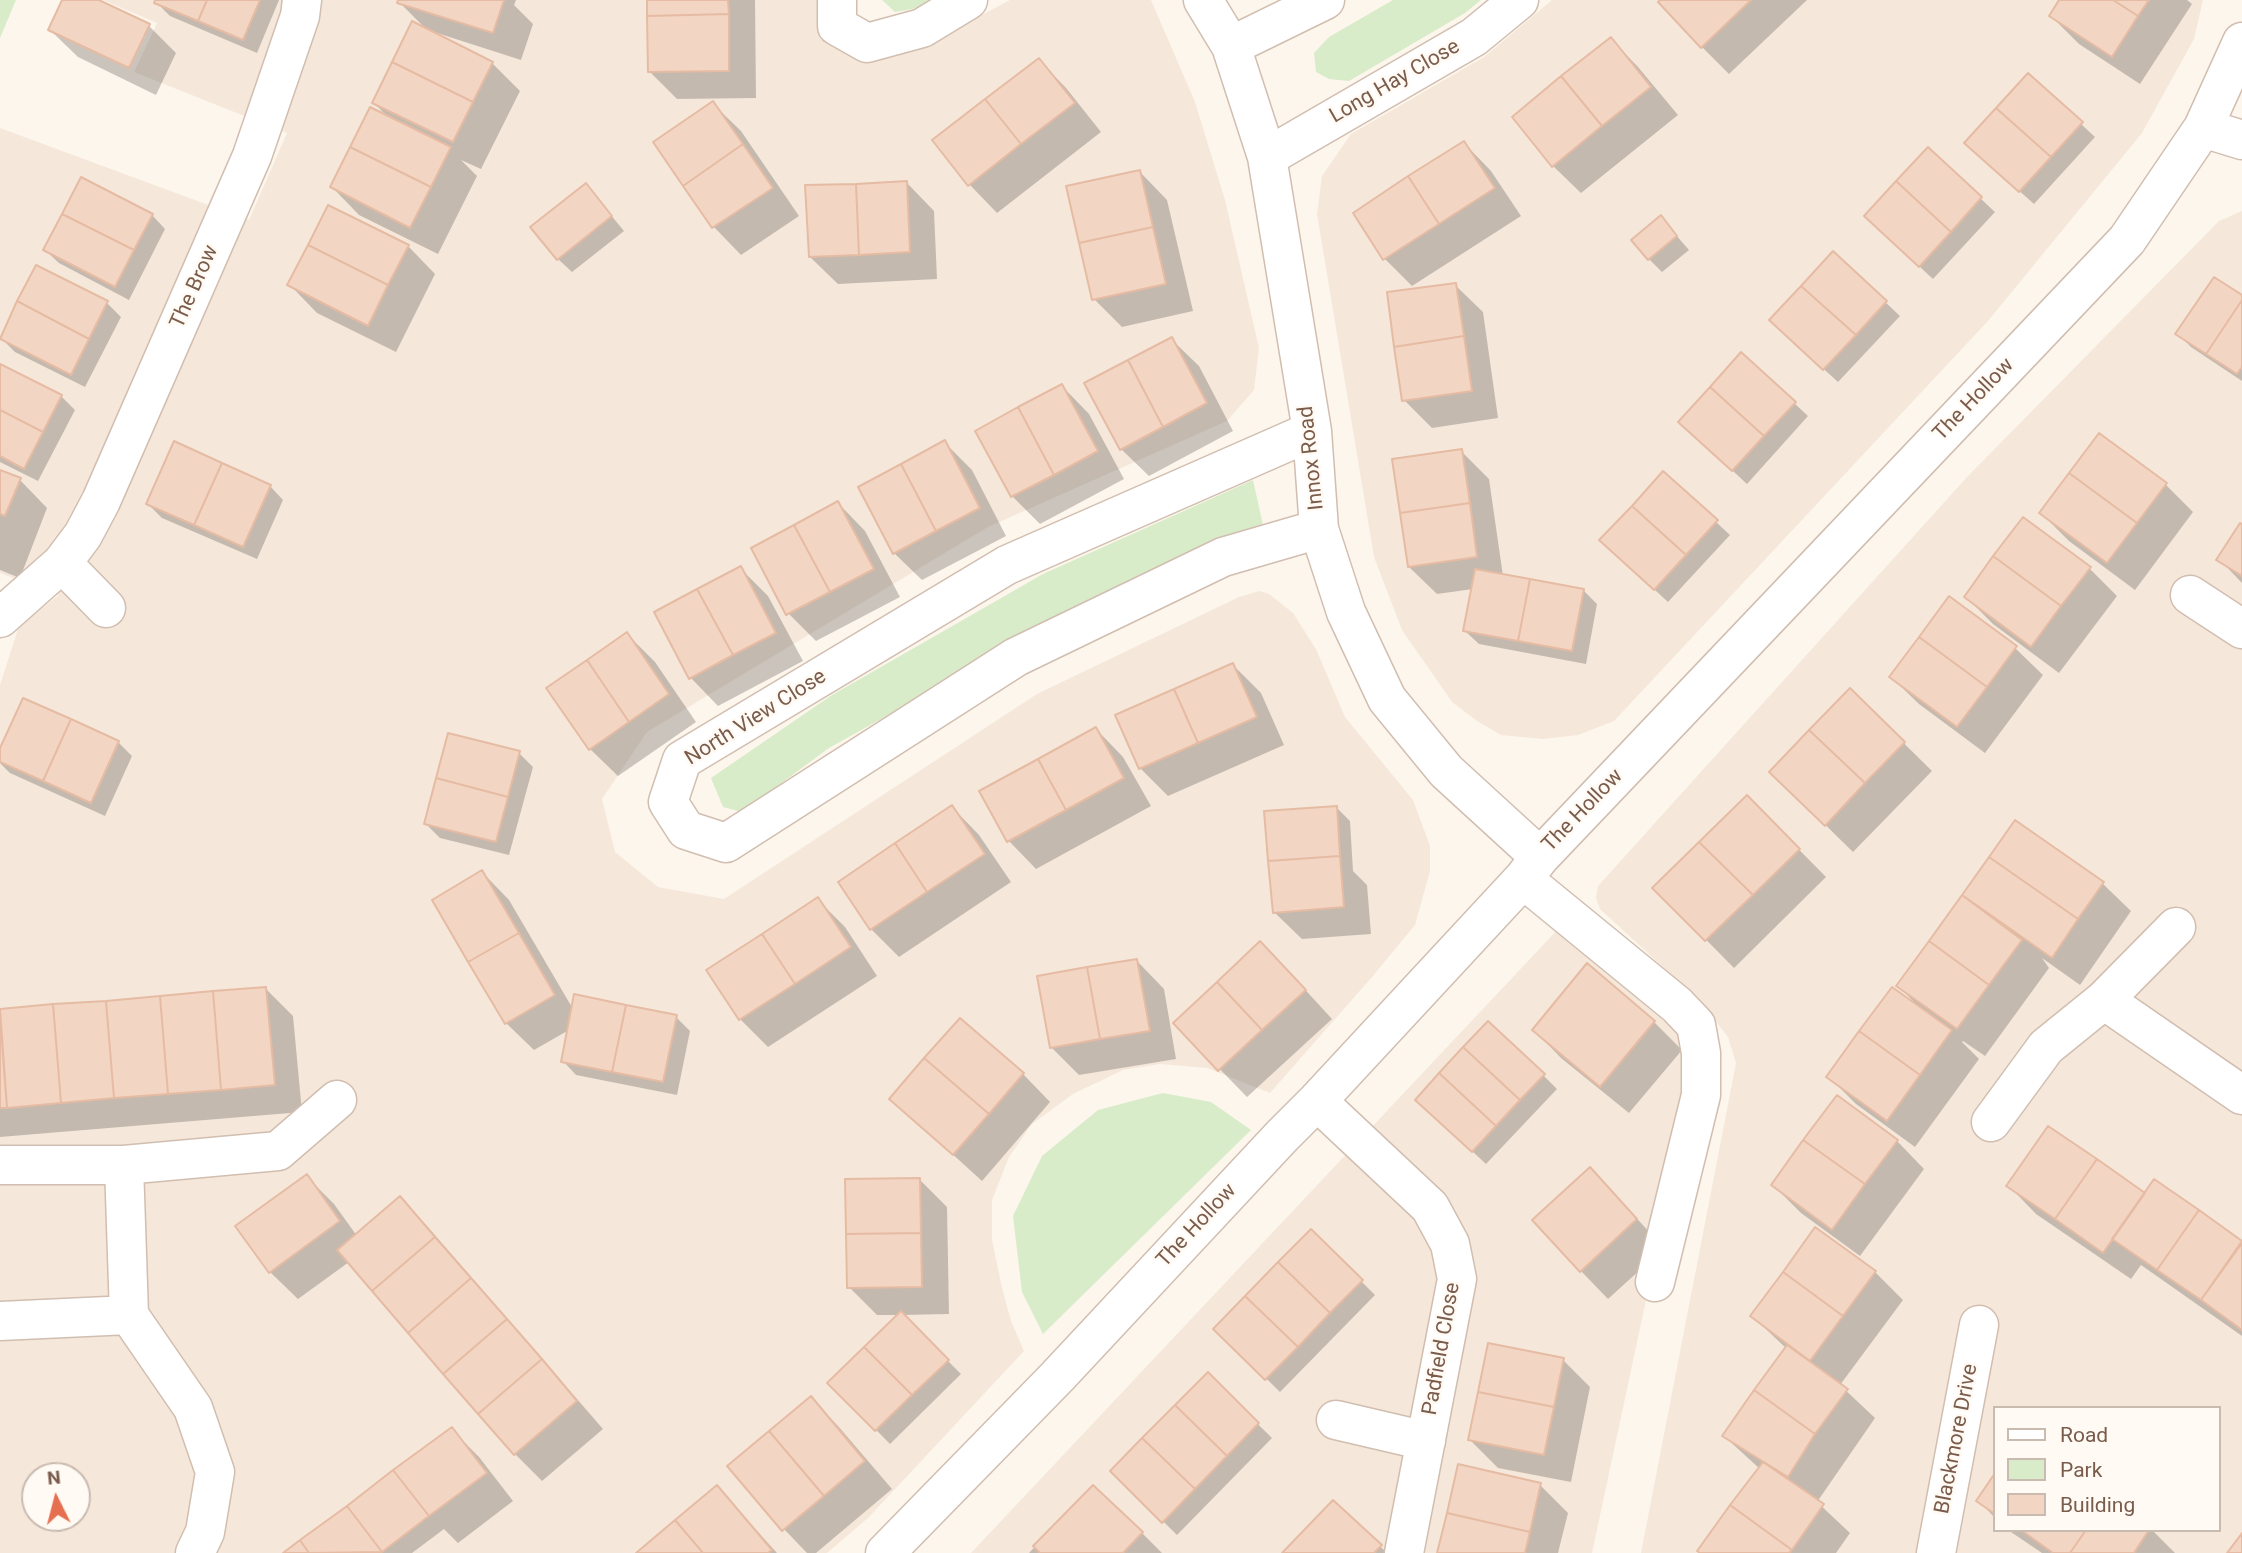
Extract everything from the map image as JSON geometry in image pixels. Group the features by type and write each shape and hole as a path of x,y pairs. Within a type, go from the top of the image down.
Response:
{"street":[{"name":"The Brow","path":"0,618 62,563 83,535 101,502 252,156 300,16 302,0"},
{"path":"837,0 837,26 867,43 922,28 968,0"},
{"name":"Innox Road","path":"1203,0 1231,46 1267,157 1312,430 1320,529 1346,612 1387,699 1446,771 1532,868 1677,1004 1696,1026 1701,1054 1701,1096 1655,1282"},
{"path":"1231,46 1325,0"},
{"name":"Long Hay Close","path":"1267,157 1474,37 1519,0"},
{"name":"The Hollow","path":"885,1553 1057,1377 1532,868 2127,240 2203,128 2242,41"},
{"path":"2203,128 2242,140"},
{"name":"North View Close","path":"1312,430 1007,565 682,760 668,802 685,830 726,843 1016,657 1223,557 1320,529"},
{"path":"62,563 106,608"},
{"path":"2190,595 2242,629"},
{"path":"1991,1122 2046,1047 2104,1000 2176,927"},
{"path":"2104,1000 2242,1096"},
{"path":"0,1165 124,1165 278,1151 337,1100"},
{"name":"Padfield Close","path":"1317,1101 1430,1207 1450,1244 1457,1279 1404,1553"},
{"path":"124,1165 129,1315 193,1408 215,1472 205,1532 195,1553"},
{"path":"0,1321 129,1315"},
{"name":"Blackmore Drive","path":"1936,1553 1979,1325"},
{"name":"Padfield Close","path":"1336,1420 1426,1441"}],"shaded area":[{"path":"103,0 820,0 819,36 865,62 929,43 1010,0 1151,0 1195,102 1225,200 1259,348 1254,390 1227,421 988,527 647,732 602,799 615,852 658,887 724,899 1037,694 1239,597 1259,591 1269,594 1293,613 1316,649 1345,717 1413,800 1430,846 1430,871 1415,925 1270,1093 1207,1068 1160,1064 1123,1070 1073,1094 1032,1124 1009,1157 992,1200 992,1240 1002,1288 1011,1321 1024,1351 868,1518 827,1553 0,1553 0,685 19,626 59,595 0,573 0,128 249,220 287,133 134,72 157,23"},
{"path":"1552,0 2203,0 2194,39 2142,133 1988,321 1614,721 1578,735 1543,739 1501,735 1452,702 1402,630 1374,557 1317,214 1322,176 1351,134 1484,57"},
{"path":"2242,211 2242,1553 1641,1553 1736,1063 1728,1037 1700,1001 1600,909 1596,898 1598,886 1967,477 2219,221"},
{"path":"1560,927 1681,1036 1684,1094 1668,1197 1592,1553 971,1553"}],"green space":[{"path":"0,0 16,0 0,38"},
{"path":"882,0 933,0 923,7 895,12"},
{"path":"1393,0 1481,0 1465,13 1349,81 1329,79 1316,72 1314,53 1329,37"},
{"path":"1253,480 1263,525 1139,575 829,748 742,812 723,807 711,778 832,695 1043,574"},
{"path":"1163,1093 1211,1102 1251,1130 1043,1334 1022,1292 1013,1216 1042,1156 1098,1110"}],"building":[{"path":"62,0 99,0 150,24 129,68 48,30"},
{"path":"155,0 207,0 198,21 154,3"},
{"path":"207,0 260,0 243,40 198,21"},
{"path":"398,0 504,0 493,33 397,3"},
{"path":"647,0 728,0 729,14 647,16"},
{"path":"1751,0 1701,48 1658,2"},
{"path":"2059,0 2113,0 2138,16 2112,57 2049,16"},
{"path":"2113,0 2149,0 2138,16"},
{"path":"729,14 729,71 648,72 647,16"},
{"path":"412,21 493,62 473,102 392,62"},
{"path":"1611,37 1651,87 1602,126 1561,76"},
{"path":"1039,58 1075,103 1021,144 985,99"},
{"path":"392,62 473,102 453,142 372,103"},
{"path":"2028,73 2083,122 2051,157 1996,108"},
{"path":"1561,76 1602,126 1552,167 1512,117"},
{"path":"985,99 1021,144 968,186 932,140"},
{"path":"713,101 743,144 683,186 653,142"},
{"path":"370,107 451,147 431,187 350,147"},
{"path":"1996,108 2051,157 2019,192 1964,143"},
{"path":"1464,141 1495,188 1439,224 1408,176"},
{"path":"743,144 773,188 712,228 683,186"},
{"path":"350,147 431,187 410,228 330,187"},
{"path":"1928,147 1982,197 1951,232 1896,181"},
{"path":"1140,170 1153,227 1079,243 1066,186"},
{"path":"1408,176 1439,224 1383,260 1353,213"},
{"path":"81,177 153,214 134,250 62,214"},
{"path":"907,181 910,252 859,255 856,184"},
{"path":"1896,181 1951,232 1919,267 1864,216"},
{"path":"586,183 612,216 557,260 530,227"},
{"path":"856,184 859,255 809,257 805,185"},
{"path":"328,205 409,245 388,285 308,245"},
{"path":"62,214 134,250 115,287 43,250"},
{"path":"1661,215 1677,236 1648,260 1631,240"},
{"path":"1153,227 1166,284 1092,300 1079,243"},
{"path":"308,245 388,285 368,326 287,285"},
{"path":"1833,251 1887,301 1856,335 1801,286"},
{"path":"36,265 108,301 89,339 17,301"},
{"path":"2214,277 2242,295 2242,300 2206,354 2175,334"},
{"path":"1456,283 1464,336 1394,347 1387,292"},
{"path":"1801,286 1856,335 1823,370 1769,320"},
{"path":"2242,300 2242,367 2237,374 2206,354"},
{"path":"17,301 89,339 71,375 0,339"},
{"path":"1464,336 1472,391 1402,401 1394,347"},
{"path":"1172,337 1207,403 1163,427 1128,360"},
{"path":"1741,352 1796,402 1764,436 1710,387"},
{"path":"1128,360 1163,427 1120,450 1084,383"},
{"path":"0,364 62,395 43,432 0,410"},
{"path":"1062,384 1098,451 1054,475 1018,407"},
{"path":"1710,387 1764,436 1732,471 1678,422"},
{"path":"1018,407 1054,475 1011,497 975,431"},
{"path":"0,410 43,432 24,469 0,456"},
{"path":"2099,433 2167,483 2137,523 2069,473"},
{"path":"945,440 980,508 936,531 901,464"},
{"path":"174,441 222,463 194,525 146,504"},
{"path":"1462,449 1470,503 1400,513 1392,459"},
{"path":"222,463 271,485 243,547 194,525"},
{"path":"901,464 936,531 893,554 858,487"},
{"path":"0,470 21,478 5,516 0,514"},
{"path":"1663,471 1718,520 1686,555 1632,506"},
{"path":"2069,473 2137,523 2107,563 2039,513"},
{"path":"838,501 874,569 830,592 794,525"},
{"path":"1470,503 1477,557 1408,567 1400,513"},
{"path":"1632,506 1686,555 1654,590 1599,540"},
{"path":"2023,517 2091,567 2061,606 1993,556"},
{"path":"2240,523 2242,524 2242,576 2216,560"},
{"path":"794,525 830,592 786,615 751,548"},
{"path":"1993,556 2061,606 2031,647 1964,597"},
{"path":"741,566 776,633 733,655 697,589"},
{"path":"1475,569 1530,579 1518,641 1463,631"},
{"path":"1530,579 1584,589 1572,651 1518,641"},
{"path":"697,589 733,655 689,679 654,612"},
{"path":"1949,596 2017,646 1987,687 1919,637"},
{"path":"627,632 669,694 629,722 587,660"},
{"path":"1919,637 1987,687 1957,727 1889,677"},
{"path":"587,660 629,722 589,750 546,688"},
{"path":"1233,663 1257,717 1198,743 1174,689"},
{"path":"1850,688 1905,742 1865,783 1809,730"},
{"path":"1174,689 1198,743 1139,769 1115,715"},
{"path":"23,698 71,719 43,781 0,762 0,748"},
{"path":"71,719 119,741 91,803 43,781"},
{"path":"1096,727 1124,778 1066,810 1038,759"},
{"path":"1809,730 1865,783 1825,826 1769,772"},
{"path":"448,733 520,751 508,797 436,778"},
{"path":"1038,759 1066,810 1007,842 979,791"},
{"path":"436,778 508,797 496,842 424,824"},
{"path":"1747,795 1800,849 1753,895 1699,842"},
{"path":"952,805 985,854 927,892 895,843"},
{"path":"1337,806 1340,856 1268,861 1264,811"},
{"path":"2015,820 2104,882 2078,919 1989,857"},
{"path":"1699,842 1753,895 1705,941 1652,888"},
{"path":"895,843 927,892 870,930 838,882"},
{"path":"1340,856 1344,907 1273,913 1268,861"},
{"path":"1989,857 2078,919 2052,958 1962,895"},
{"path":"482,870 519,933 468,962 432,900"},
{"path":"1962,895 2022,940 1989,985 1929,941"},
{"path":"818,897 851,947 795,984 762,934"},
{"path":"519,933 555,995 505,1024 468,962"},
{"path":"762,934 795,984 739,1020 706,970"},
{"path":"1260,941 1306,990 1262,1030 1217,982"},
{"path":"1929,941 1989,985 1957,1029 1896,986"},
{"path":"1137,959 1150,1031 1100,1039 1087,967"},
{"path":"1587,963 1655,1021 1600,1087 1532,1030"},
{"path":"1087,967 1100,1039 1050,1048 1037,976"},
{"path":"1217,982 1262,1030 1218,1071 1173,1023"},
{"path":"266,987 275,1085 221,1090 213,991"},
{"path":"1892,987 1952,1030 1920,1075 1859,1031"},
{"path":"213,991 221,1090 168,1094 160,996"},
{"path":"574,994 626,1005 612,1072 561,1062"},
{"path":"160,996 168,1094 114,1098 106,1001"},
{"path":"106,1001 114,1098 61,1103 53,1004"},
{"path":"53,1004 61,1103 7,1108 0,1009"},
{"path":"626,1005 677,1015 663,1082 612,1072"},
{"path":"0,1017 7,1108 0,1108"},
{"path":"960,1018 1024,1073 989,1114 924,1058"},
{"path":"1488,1021 1545,1074 1520,1100 1463,1047"},
{"path":"1859,1031 1920,1075 1887,1121 1826,1077"},
{"path":"1463,1047 1520,1100 1496,1126 1439,1073"},
{"path":"924,1058 989,1114 953,1155 889,1099"},
{"path":"1439,1073 1496,1126 1472,1152 1415,1100"},
{"path":"1837,1095 1898,1140 1865,1184 1803,1140"},
{"path":"2048,1126 2097,1159 2055,1219 2006,1186"},
{"path":"1803,1140 1865,1184 1832,1230 1771,1185"},
{"path":"2097,1159 2145,1193 2103,1253 2055,1219"},
{"path":"1590,1167 1637,1219 1580,1272 1532,1220"},
{"path":"307,1174 340,1221 269,1273 235,1226"},
{"path":"920,1178 921,1233 846,1234 845,1179"},
{"path":"2154,1179 2199,1210 2157,1270 2112,1239"},
{"path":"400,1196 435,1237 372,1291 337,1250"},
{"path":"2199,1210 2242,1241 2201,1300 2157,1270"},
{"path":"1815,1227 1876,1271 1843,1316 1783,1272"},
{"path":"1311,1229 1363,1280 1330,1313 1278,1262"},
{"path":"921,1233 922,1287 847,1288 846,1234"},
{"path":"435,1237 471,1278 408,1333 372,1291"},
{"path":"2242,1243 2242,1330 2201,1300"},
{"path":"1278,1262 1330,1313 1298,1347 1245,1296"},
{"path":"1783,1272 1843,1316 1810,1361 1750,1316"},
{"path":"471,1278 507,1319 443,1374 408,1333"},
{"path":"1245,1296 1298,1347 1265,1380 1213,1329"},
{"path":"901,1311 949,1360 912,1395 864,1347"},
{"path":"507,1319 542,1359 478,1414 443,1374"},
{"path":"1488,1343 1564,1358 1554,1407 1478,1392"},
{"path":"1787,1345 1848,1389 1815,1434 1754,1390"},
{"path":"864,1347 912,1395 875,1431 827,1383"},
{"path":"542,1359 577,1401 514,1455 478,1414"},
{"path":"1208,1372 1259,1423 1227,1456 1175,1405"},
{"path":"1754,1390 1815,1434 1788,1477 1722,1436"},
{"path":"1478,1392 1554,1407 1544,1455 1468,1440"},
{"path":"811,1396 865,1461 824,1496 769,1431"},
{"path":"1175,1405 1227,1456 1195,1489 1142,1438"},
{"path":"452,1427 487,1473 429,1516 393,1470"},
{"path":"769,1431 824,1496 782,1531 727,1466"},
{"path":"1142,1438 1195,1489 1162,1523 1110,1471"},
{"path":"1763,1462 1824,1504 1792,1550 1730,1505"},
{"path":"1458,1464 1541,1483 1530,1532 1447,1513"},
{"path":"393,1470 429,1516 382,1552 347,1506"},
{"path":"1994,1474 1994,1513 1976,1501"},
{"path":"717,1485 772,1550 768,1553 703,1553 675,1520"},
{"path":"1093,1485 1143,1532 1123,1553 1040,1553 1033,1546"},
{"path":"1333,1500 1382,1545 1374,1553 1282,1553"},
{"path":"1730,1505 1792,1550 1789,1553 1697,1551"},
{"path":"347,1506 382,1552 309,1553 300,1540"},
{"path":"1447,1513 1530,1532 1525,1553 1437,1553"},
{"path":"675,1520 703,1553 636,1553"},
{"path":"2024,1532 2085,1532 2070,1553 2053,1553"},
{"path":"2085,1532 2148,1532 2134,1553 2070,1553"},
{"path":"2242,1533 2242,1553 2227,1553"},
{"path":"300,1540 309,1553 283,1553"}]}
